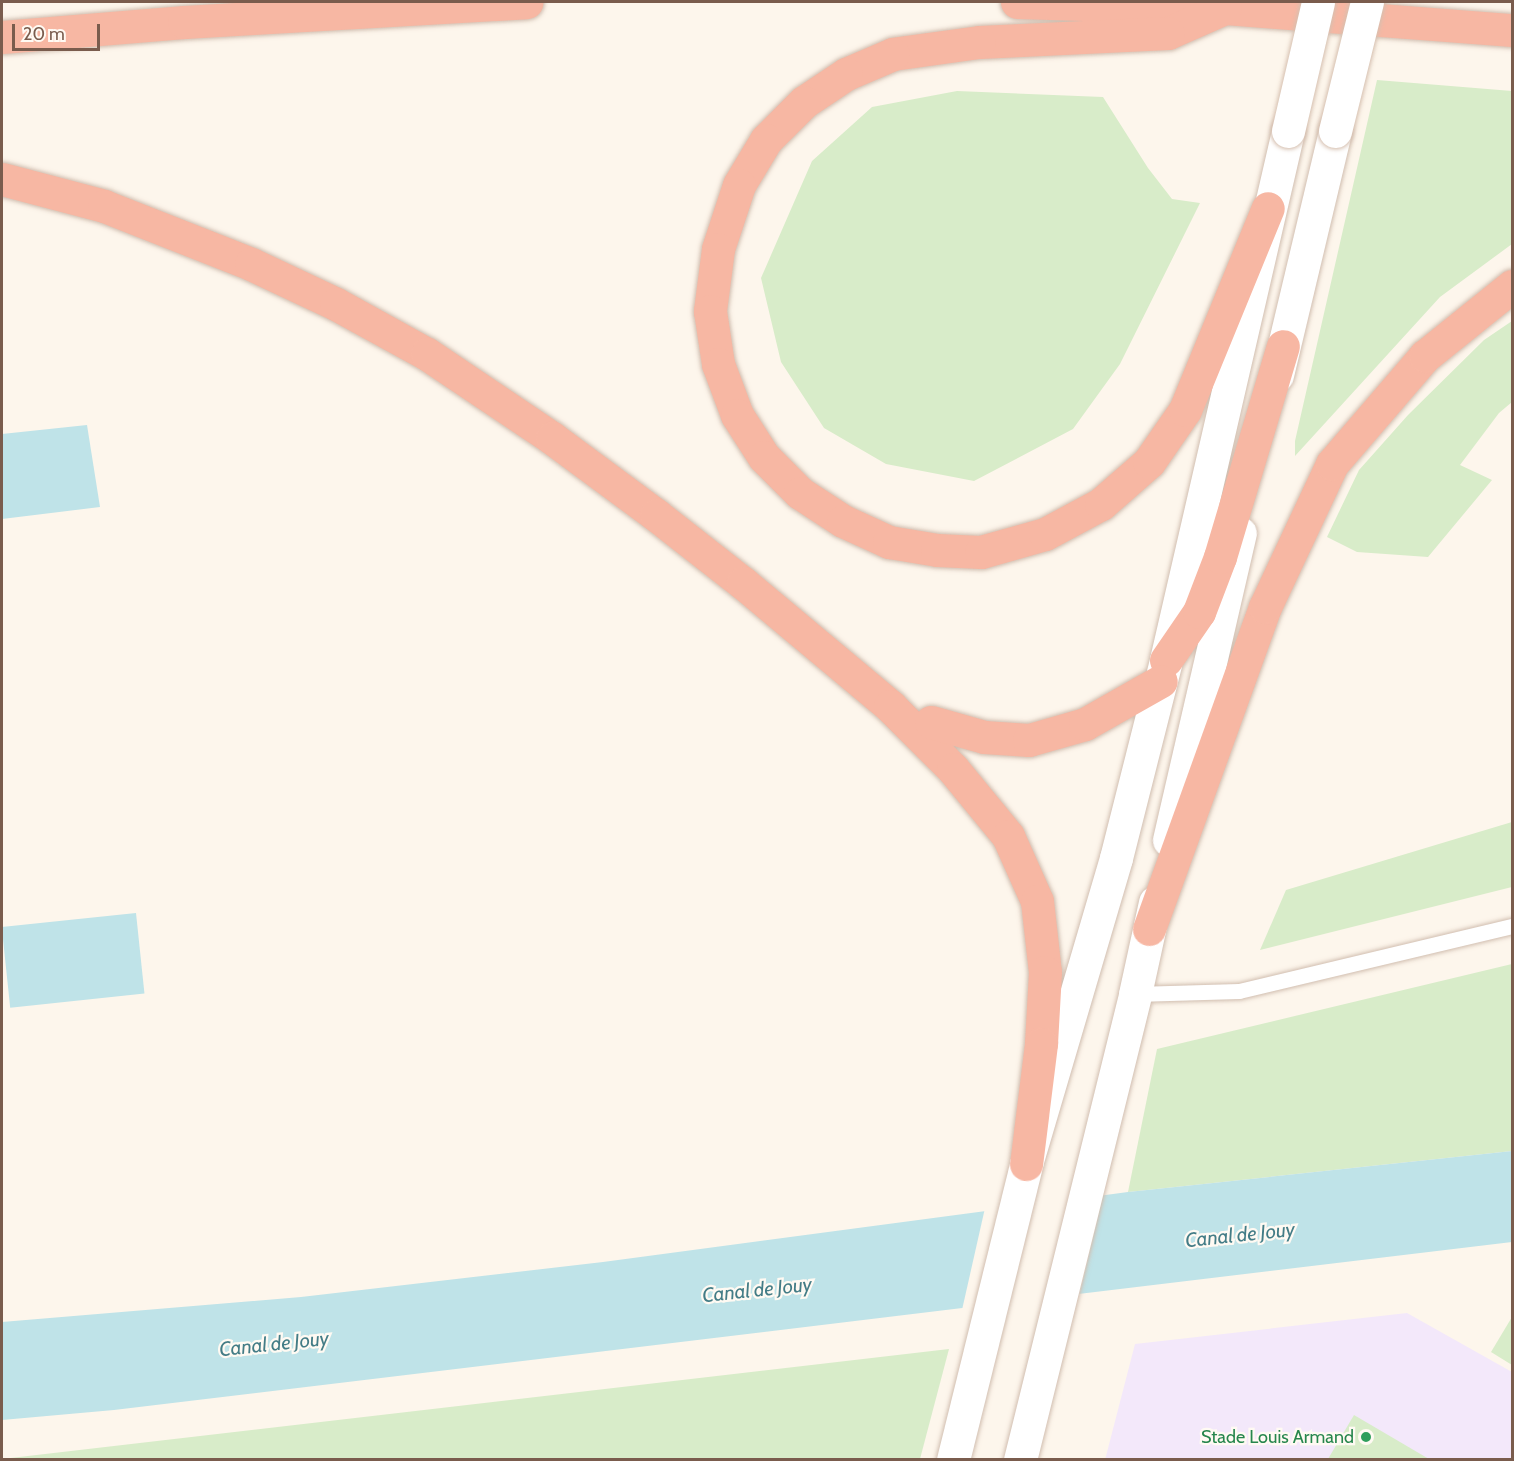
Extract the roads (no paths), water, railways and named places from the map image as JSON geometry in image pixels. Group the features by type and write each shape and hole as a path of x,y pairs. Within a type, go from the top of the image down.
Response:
{"highway":[{"path":"2,37 184,22 526,2"},
{"path":"1017,2 1225,8 1512,30"},
{"path":"1225,8 1168,33 979,42 893,54 846,74 804,102 766,140 739,185 718,249 710,311 718,364 737,416 764,457 800,493 843,521 889,542 937,550 981,552 1044,534 1101,504 1149,462 1185,410 1268,208"},
{"path":"2,179 104,206 251,264 336,304 428,354 552,438 656,515 890,706 953,769 1008,836 1037,901 1045,972 1041,1044 1026,1164"},
{"path":"1149,929 1265,608 1332,464 1425,356 1512,286"},
{"path":"931,722 984,737 1029,740 1085,724 1163,670 1199,612 1220,557 1283,346"}],"main road":[{"path":"953,1460 1026,1164 1107,895 1163,670 1268,208 1318,2"},
{"path":"1020,1460 1090,1167 1135,994 1283,346 1367,2"}],"lane":[{"path":"1135,994 1239,991 1512,926"}],"water":[{"path":"87,425 100,507 2,519 2,434"},
{"path":"136,913 144,994 10,1008 2,927"},
{"name":"Canal de Jouy","path":"1512,1151 1512,1242 114,1410 2,1420 2,1322 301,1297 603,1262 1128,1192"}],"place":[{"name":"Stade Louis Armand","path":"1366,1437"}]}
